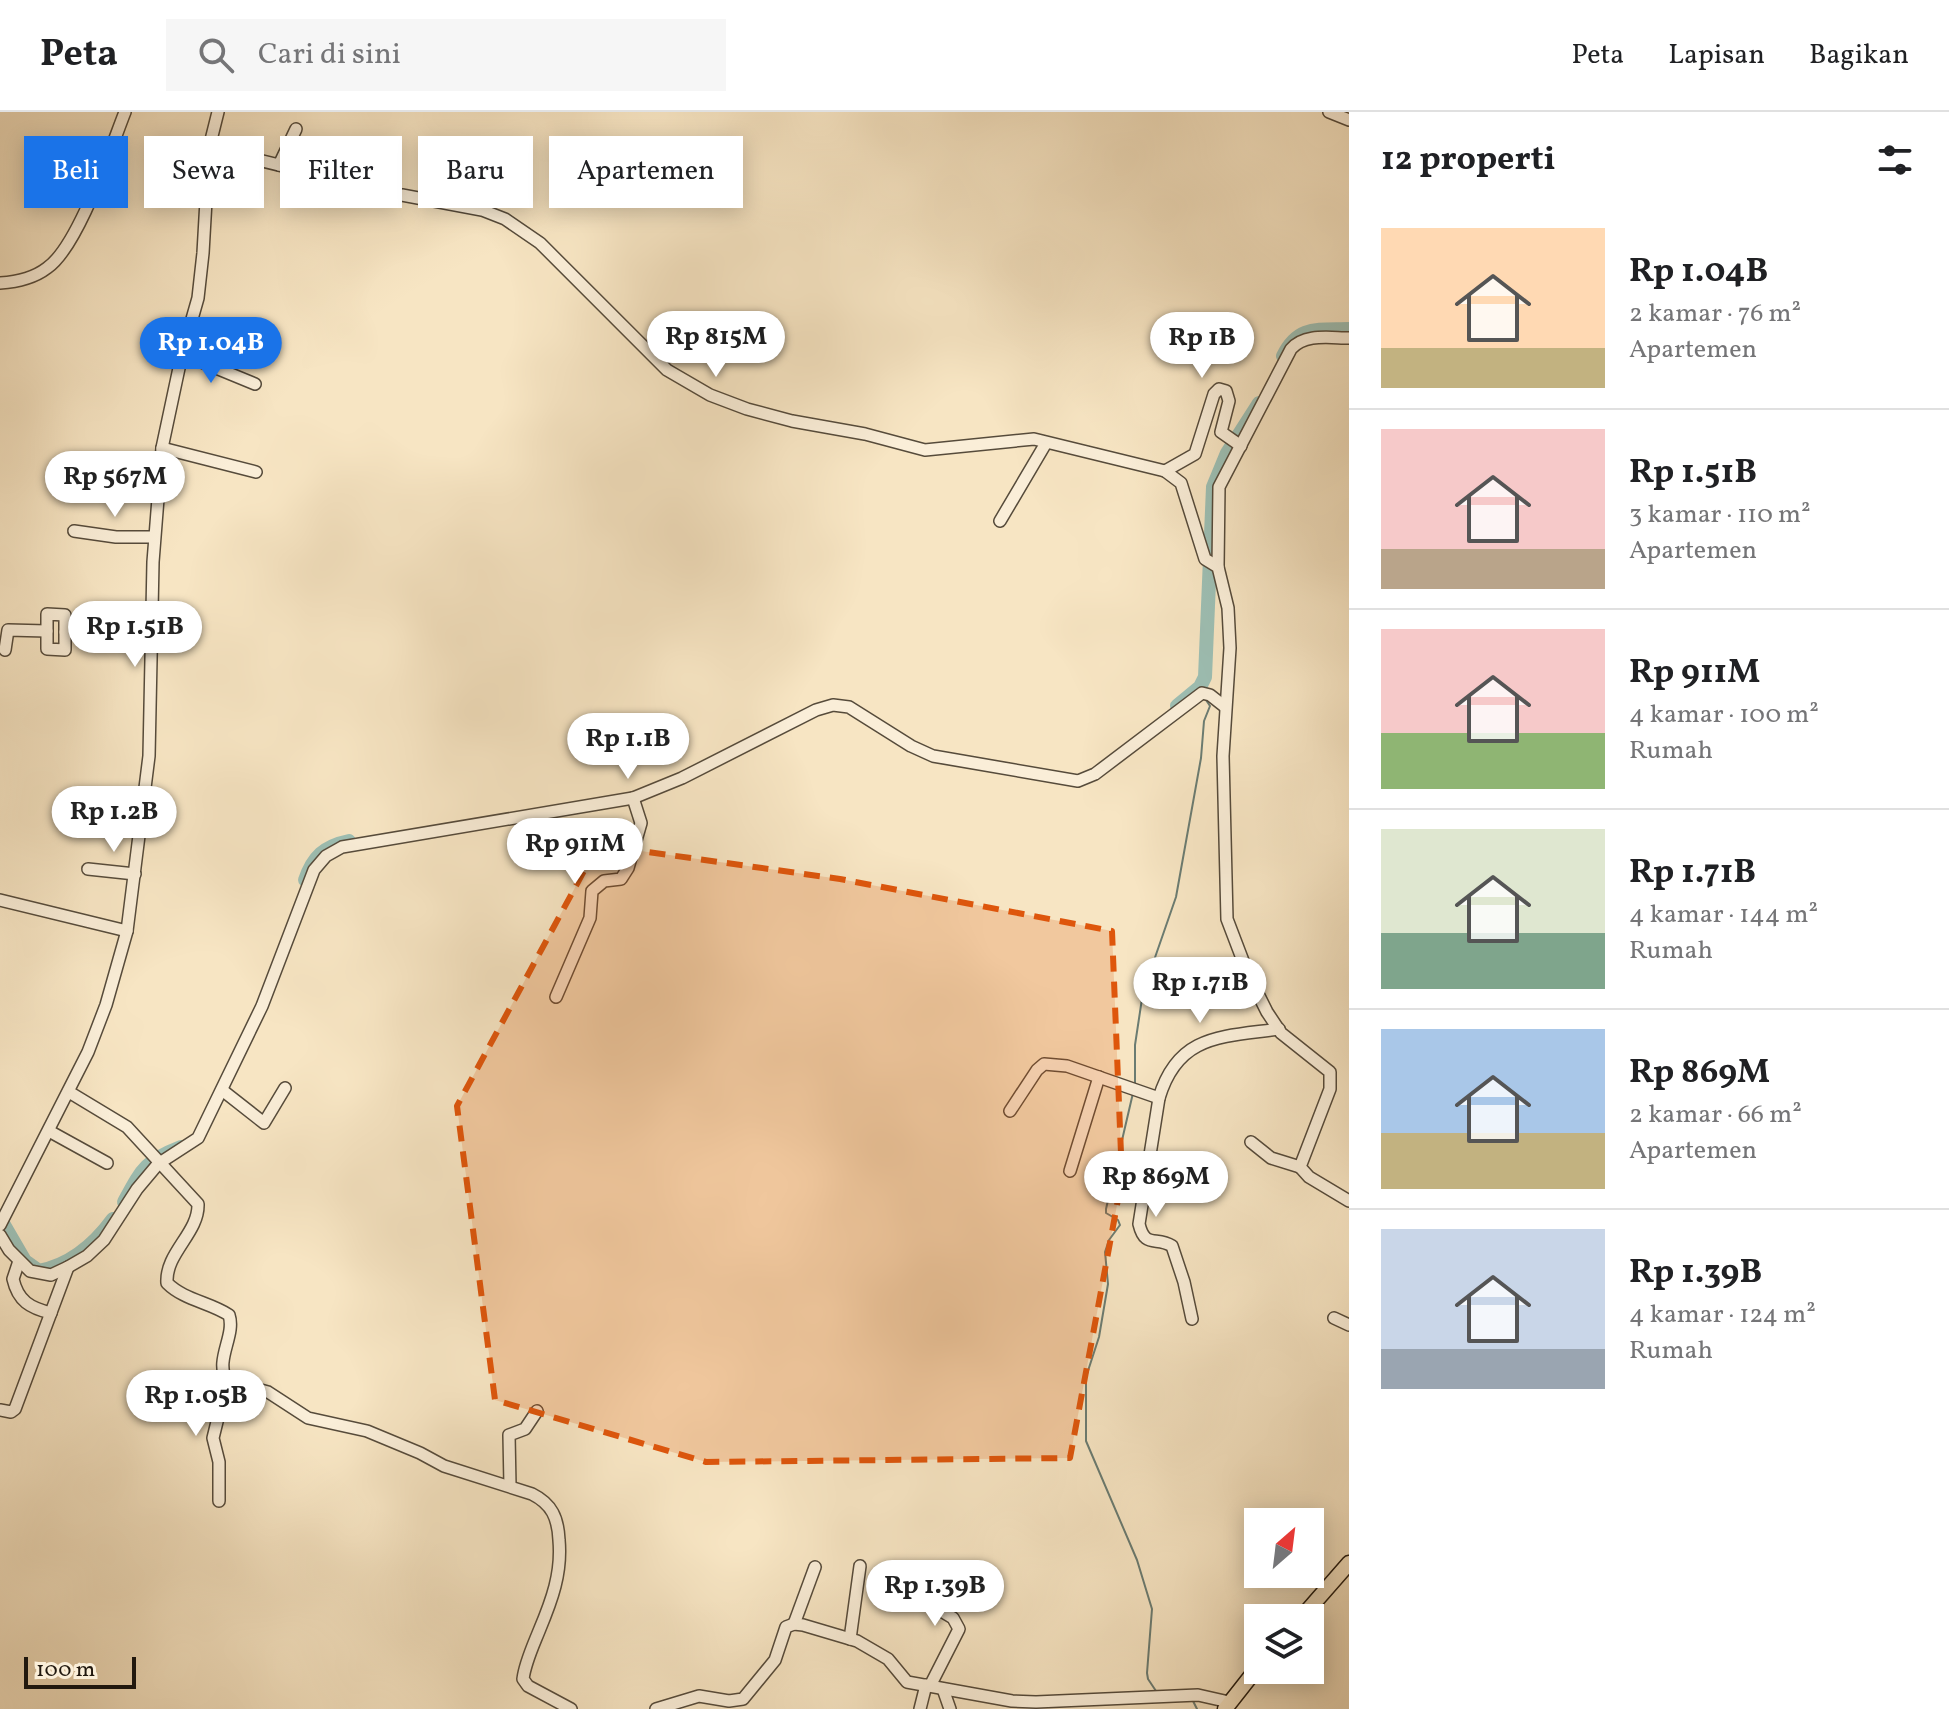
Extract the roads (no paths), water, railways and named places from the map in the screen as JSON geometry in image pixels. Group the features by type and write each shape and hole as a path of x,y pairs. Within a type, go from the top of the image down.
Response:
{"main road":[{"path":"1313,1604 1349,1563"},
{"path":"1227,1706 1244,1684"}],"street":[{"path":"0,283 32,277 60,256 78,228 125,112"},
{"path":"212,136 218,112"},
{"path":"1329,112 1349,120"},
{"path":"279,165 296,129"},
{"path":"264,161 402,195 482,210 505,219 540,243 667,370 710,395 747,409 925,450 1024,439 1165,471 1181,483 1191,520 1213,564 1228,608 1230,648 1224,706 1222,810 1227,919 1248,974 1279,1029 1328,1069 1332,1080 1300,1167"},
{"path":"1,1223 69,1092 98,1027 127,931 149,756 154,537 162,448 201,280 205,208"},
{"path":"1213,564 1218,493 1236,444 1296,344 1310,338 1349,338"},
{"path":"182,354 255,384"},
{"path":"1165,471 1195,454 1214,394 1219,389 1229,395 1220,430 1224,437 1236,444"},
{"path":"1000,521 1046,443"},
{"path":"162,448 256,472"},
{"path":"74,531 116,537 154,537"},
{"path":"47,614 65,615 65,650 47,649 47,631 47,614"},
{"path":"5,650 8,630 47,631"},
{"path":"65,632 152,633"},
{"path":"0,1235 30,1271 46,1276 68,1267 87,1256 104,1240 155,1160 202,1134 262,1006 314,870 326,856 342,847 633,798 682,778 816,710 833,705 849,707 911,746 933,756 1078,781 1095,774 1201,694 1207,693 1224,706"},
{"path":"556,997 590,918 592,891 604,881 621,879 628,868 641,823 633,798"},
{"path":"88,869 135,874"},
{"path":"0,900 127,931"},
{"path":"1192,1319 1173,1247 1166,1242 1149,1241 1142,1234 1139,1224 1159,1098 1175,1062 1189,1049 1223,1037 1279,1029"},
{"path":"1010,1111 1044,1064 1067,1066 1159,1098"},
{"path":"1070,1171 1099,1077"},
{"path":"222,1090 264,1123 285,1088"},
{"path":"69,1092 116,1119 195,1199 198,1208 195,1222 166,1277 167,1283 180,1294 229,1315 231,1329 224,1352 223,1372 227,1381 213,1438 219,1462 219,1501"},
{"path":"49,1131 107,1163"},
{"path":"1251,1142 1271,1158 1300,1167 1309,1177 1349,1201"},
{"path":"19,1261 13,1279 20,1297 32,1308 51,1313"},
{"path":"0,1410 11,1412 15,1409 68,1267"},
{"path":"1334,1318 1349,1325"},
{"path":"227,1381 268,1392 308,1418 367,1431 444,1466 544,1500 551,1508 558,1527 561,1553 558,1582 523,1679 528,1686 571,1709"},
{"path":"510,1486 509,1435 525,1429 537,1411"},
{"path":"850,1639 860,1566"},
{"path":"794,1624 815,1567"},
{"path":"917,1583 920,1598 953,1618 959,1629 920,1709"},
{"path":"656,1709 699,1696 729,1701 743,1699 775,1660 786,1627 794,1624 850,1639 888,1659 907,1682 1025,1706 1209,1695 1227,1706"},
{"path":"933,1687 950,1709"}],"waterway":[{"path":"1283,356 1302,334 1349,329"},
{"path":"1177,706 1200,687 1205,677 1213,487 1227,453 1259,403"},
{"path":"1135,1083 1135,1045 1143,992 1176,897 1201,758 1204,721 1210,706 1206,700"},
{"path":"305,880 321,854 349,841"},
{"path":"1133,1093 1106,1209 1106,1213 1118,1220 1120,1225 1105,1252 1108,1284 1099,1337 1086,1377 1086,1441 1137,1560 1152,1609 1147,1673 1156,1691"},
{"path":"124,1202 146,1167 181,1147"},
{"path":"0,1218 25,1261 39,1271 61,1264 81,1252 113,1219"},
{"path":"1192,1699 1197,1709"}]}
